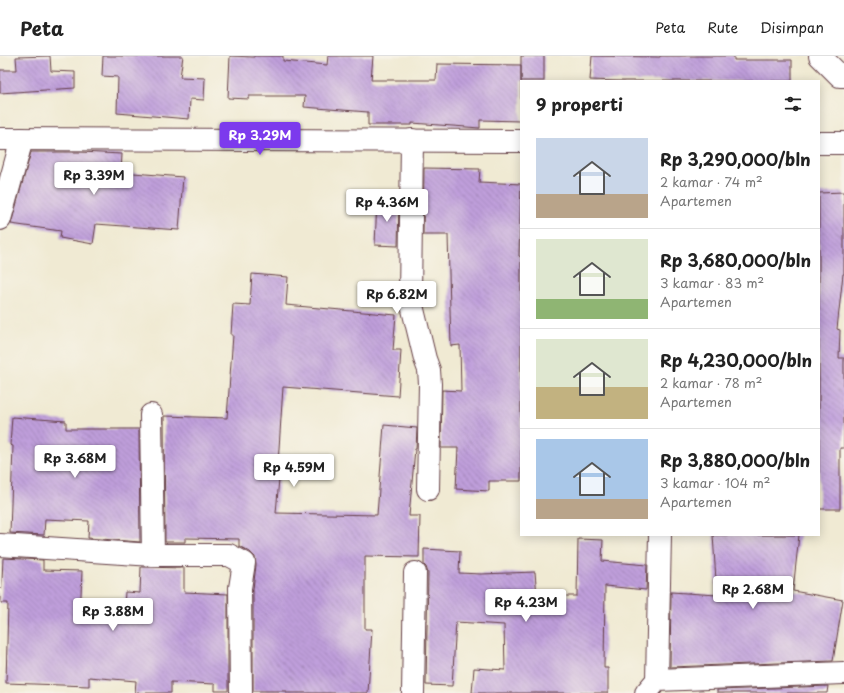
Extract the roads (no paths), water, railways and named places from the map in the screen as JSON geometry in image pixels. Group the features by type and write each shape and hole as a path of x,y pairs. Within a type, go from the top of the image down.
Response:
{"street":[{"path":"820,56 840,76 844,76"},
{"path":"0,139 520,141"},
{"path":"0,219 22,139"},
{"path":"412,140 410,297 429,370 428,489"},
{"path":"820,142 844,143"},
{"path":"151,414 152,555"},
{"path":"660,536 651,687 844,673"},
{"path":"0,545 152,555 229,555 244,563 240,588 241,693"},
{"path":"413,693 415,574"}]}
